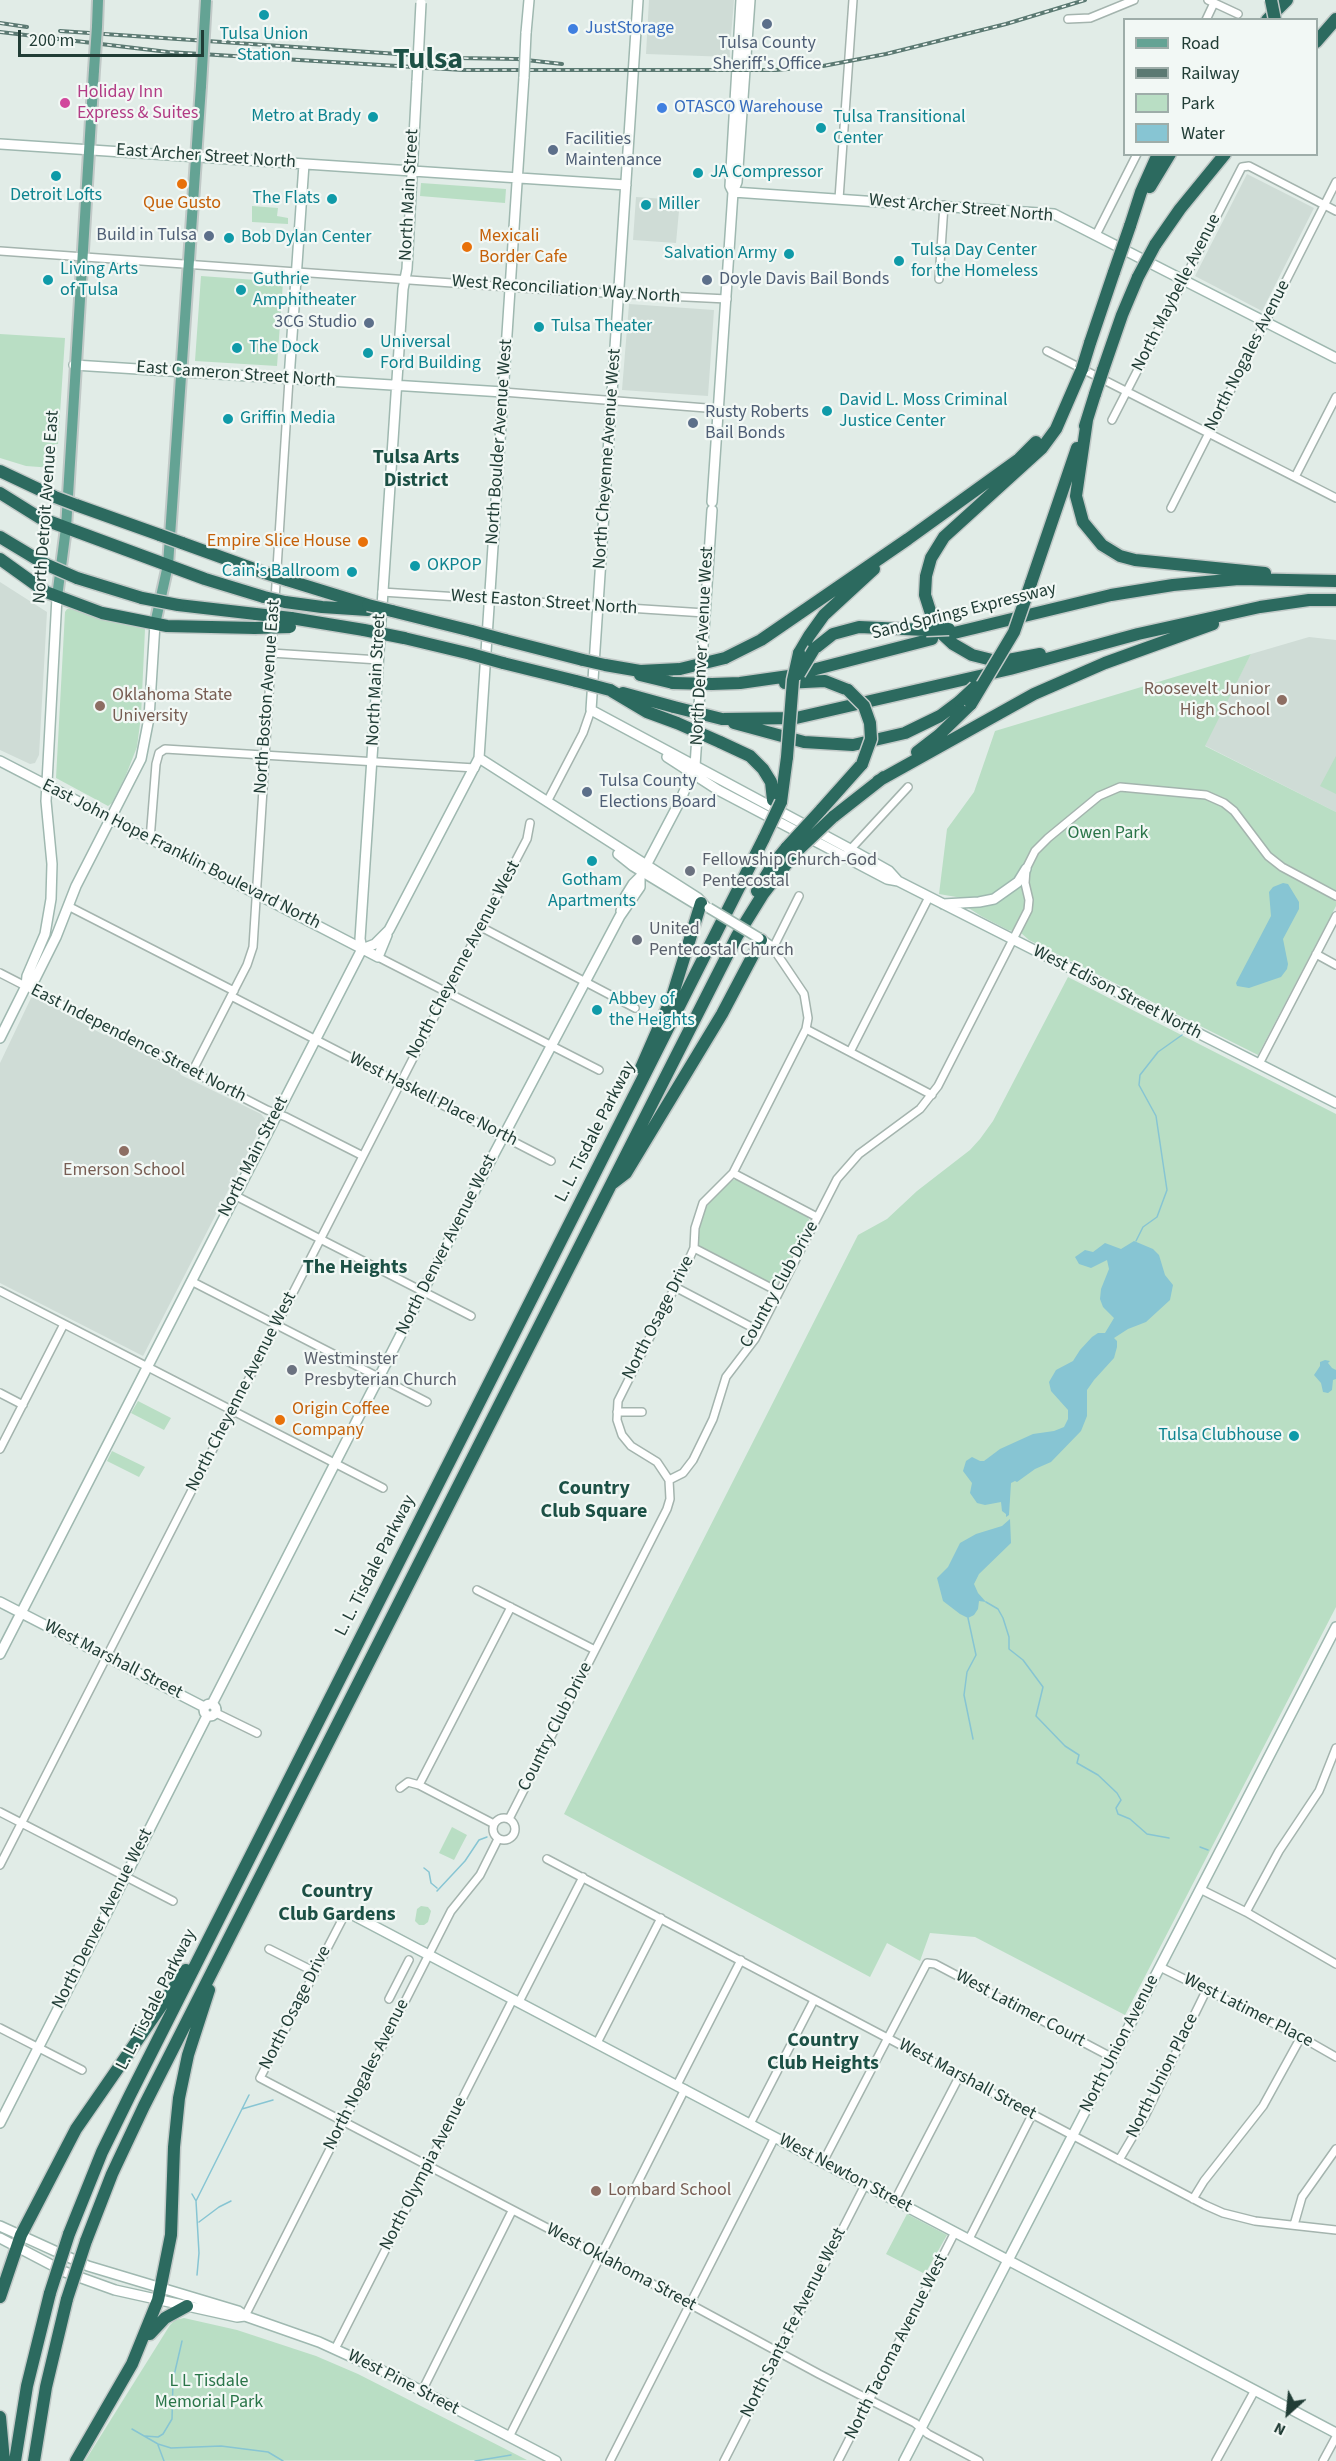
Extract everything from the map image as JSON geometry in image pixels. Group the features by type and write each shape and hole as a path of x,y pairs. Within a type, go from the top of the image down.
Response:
{"highway":[{"path":"1271,0 1275,18"},
{"path":"1269,18 1287,0"},
{"path":"1318,41 1336,19"},
{"path":"1157,156 1131,220 1072,393 1056,429 1042,448 938,545 931,558 926,576 927,606 940,632 953,644 972,655 992,660 1008,660 1260,607 1309,600 1336,600"},
{"path":"1131,220 1169,156"},
{"path":"791,850 939,735 1006,648 1014,632 1124,309 1138,277 1155,245 1180,209 1223,156"},
{"path":"0,471 76,505 368,607 392,611 605,665 640,671 680,669 724,658 766,636 908,539 1019,459 1050,426 1072,393"},
{"path":"1087,420 1075,489 1083,522 1102,545 1120,556 1135,560 1333,581"},
{"path":"0,493 35,515 66,528 264,597 322,607 368,607"},
{"path":"0,537 45,564 77,578 142,598 178,605 256,614 290,622 348,627 404,638 804,742 853,745 893,738 912,731 965,703"},
{"path":"792,698 799,653 808,636 824,615 908,539"},
{"path":"0,560 36,586 57,597 102,613 155,624 200,628 255,628 290,622"},
{"name":"Sand Springs Expressway","path":"605,665 673,683 740,683 789,676 929,634 973,628 1111,595 1173,585 1239,579 1333,581"},
{"path":"878,782 1009,707 1070,677 1260,607"},
{"path":"792,698 800,670 814,649 833,634 859,627 929,634"},
{"path":"722,719 769,720 819,714 1010,669 1138,634"},
{"path":"712,684 746,687 817,681 833,683 848,690 864,706 870,723 871,739 862,764 821,810 791,850"},
{"path":"610,690 647,712 750,756 763,768 771,782 774,795 764,838"},
{"name":"L. L. Tisdale Parkway","path":"15,2461 27,2386 50,2293 69,2234 102,2151 764,838 781,802 784,790 792,698"},
{"name":"L. L. Tisdale Parkway","path":"34,2461 50,2365 67,2299 86,2241 130,2135 737,936 761,881 791,850"},
{"path":"610,1144 651,1041 672,998 705,906"},
{"path":"609,1186 626,1173 722,1014 760,939"},
{"path":"0,2297 19,2241 82,2119 207,1940"},
{"path":"76,2461 122,2384 140,2347 160,2294 171,2235 178,2098 188,2055 219,1956"},
{"path":"140,2347 160,2322 187,2306"},
{"path":"0,2417 4,2461"}],"main road":[{"name":"North Detroit Avenue East","path":"57,597 66,528 74,365 98,0"},
{"path":"155,624 168,565 206,0"}],"street":[{"name":"North Boulder Avenue West","path":"362,949 375,944 389,930 479,758 529,0"},
{"name":"North Cheyenne Avenue West","path":"547,802 584,733 591,710 638,0"},
{"path":"839,199 853,0"},
{"path":"1068,19 1089,18 1134,0"},
{"path":"1207,18 1211,1 1238,14"},
{"name":"North Main Street","path":"191,1281 362,949 360,939 421,2"},
{"name":"North Denver Avenue West","path":"0,2123 423,1292 620,916 625,897 643,872 677,808 693,771 727,299 733,192 730,186 746,3"},
{"name":"East Archer Street North","path":"0,144 411,171"},
{"path":"1096,235 1136,156"},
{"name":"North Boston Avenue East","path":"192,1072 252,951 304,164"},
{"name":"North Maybelle Avenue","path":"1112,420 1183,279 1244,166 1250,166 1324,205"},
{"path":"411,171 626,185"},
{"name":"North Nogales Avenue","path":"1171,508 1336,182"},
{"name":"West Archer Street North","path":"733,192 1054,214 1336,358"},
{"path":"939,279 944,205"},
{"path":"1324,205 1336,211"},
{"name":"West Reconciliation Way North","path":"0,251 404,280 727,299"},
{"path":"1047,351 1336,498"},
{"name":"East Cameron Street North","path":"74,365 503,392"},
{"path":"503,392 719,409"},
{"path":"1295,477 1336,397"},
{"name":"West Easton Street North","path":"382,592 705,613"},
{"name":"North Detroit Avenue East","path":"26,986 27,976 45,934 51,899 52,864 46,812 57,597"},
{"path":"0,1038 26,986 34,980 56,937 68,906 136,771 145,747 155,624"},
{"path":"271,653 379,660"},
{"name":"West Edison Street North","path":"591,710 646,740 693,771 847,853 887,879 898,881 1336,1103"},
{"path":"150,840 156,764 159,753 165,748 475,768"},
{"path":"479,758 597,834 643,872 698,898 705,906 773,948 804,994 808,1017 806,1029 932,1095"},
{"name":"East John Hope Franklin Boulevard North","path":"0,761 378,957"},
{"path":"847,853 908,787"},
{"path":"942,904 994,899 1018,882 1035,851 1099,796 1120,787 1206,795 1224,803 1234,811 1268,856 1282,867 1336,896"},
{"name":"North Cheyenne Avenue West","path":"0,1865 447,992 528,839 530,823"},
{"name":"Country Club Drive","path":"509,1819 667,1509 670,1499 669,1480 683,1473 691,1464 713,1419 726,1377 759,1331 837,1179 850,1162 912,1117 932,1095 1028,910 1026,869"},
{"path":"773,948 799,896"},
{"path":"850,1052 929,897"},
{"name":"West Haskell Place North","path":"68,906 314,1039 551,1161"},
{"path":"1259,1064 1336,916"},
{"path":"481,927 635,1008"},
{"path":"389,930 378,957 599,1071"},
{"path":"1316,954 1336,965"},
{"name":"East Independence Street North","path":"0,973 192,1072 363,1156"},
{"name":"North Osage Drive","path":"617,1416 622,1391 694,1248 695,1228 703,1203 733,1173 806,1029"},
{"path":"733,1173 817,1217"},
{"path":"234,1195 471,1316"},
{"path":"694,1248 778,1292"},
{"path":"0,1654 191,1281 427,1402"},
{"path":"675,1287 759,1331"},
{"path":"0,1291 383,1488"},
{"path":"0,1449 64,1324"},
{"path":"0,1393 23,1405"},
{"path":"642,1412 617,1416 627,1442 657,1462 669,1480"},
{"path":"477,1590 595,1650"},
{"name":"West Marshall Street","path":"0,1602 257,1733"},
{"path":"419,1785 511,1607"},
{"name":"North Union Avenue","path":"904,2461 1335,1632"},
{"path":"1246,1912 1279,1851 1315,1798 1336,1748"},
{"path":"400,1788 408,1782 419,1785 494,1824"},
{"path":"0,1812 173,1900"},
{"path":"509,1819 515,1825 514,1834 506,1841 498,1839 493,1833 494,1824 498,1820 509,1819"},
{"name":"North Nogales Avenue","path":"245,2316 451,1911 480,1875 498,1839"},
{"name":"West Marshall Street","path":"547,1859 1193,2199 1223,2213 1247,2220 1336,2230"},
{"name":"North Olympia Avenue","path":"335,2349 429,2166 583,1877"},
{"path":"1200,1889 1246,1912 1336,1964"},
{"name":"North Osage Drive","path":"260,2078 344,1916 353,1915"},
{"name":"West Newton Street","path":"353,1915 1255,2390 1336,2435"},
{"path":"597,2043 661,1918"},
{"path":"269,1949 315,1972"},
{"path":"389,1999 409,1960"},
{"path":"509,2437 601,2256 741,1960"},
{"name":"West Latimer Court","path":"887,2038 927,1964 935,1964 1113,2058"},
{"name":"West Latimer Place","path":"1160,1966 1336,2057"},
{"name":"North Union Place","path":"1119,2160 1145,2116 1206,1991"},
{"path":"750,2124 814,2000"},
{"path":"0,2028 82,2070"},
{"path":"1193,2199 1209,2174 1263,2106 1301,2037"},
{"path":"823,2162 887,2038"},
{"path":"895,2200 959,2077"},
{"name":"West Oklahoma Street","path":"260,2078 601,2256 979,2461"},
{"path":"969,2239 1032,2115"},
{"path":"610,2461 775,2137"},
{"path":"1293,2225 1302,2197 1336,2150"},
{"name":"North Santa Fe Avenue West","path":"724,2461 865,2185"},
{"path":"422,2391 513,2211"},
{"path":"0,2226 57,2268 115,2290 160,2294"},
{"name":"North Tacoma Avenue West","path":"838,2461 955,2232"},
{"path":"0,2238 19,2241 160,2294"},
{"name":"West Pine Street","path":"160,2294 187,2306 237,2317 245,2316"},
{"name":"West Pine Street","path":"160,2294 238,2311 245,2316 335,2349 422,2391 556,2461"},
{"path":"1216,2461 1255,2390"},
{"path":"1323,2461 1336,2435"}],"shaded area":[{"path":"649,0 734,0 729,39 730,57 646,54"},
{"path":"1247,174 1314,208 1262,311 1195,276"},
{"path":"636,197 680,200 676,243 633,240"},
{"path":"629,304 714,310 708,396 622,390"},
{"path":"0,582 47,612 39,755 35,763 30,764 0,750"},
{"name":"Roosevelt Junior High School","path":"1309,637 1336,640 1336,812 1204,745 1251,654"},
{"name":"Emerson School","path":"36,997 104,1035 108,1034 181,1075 261,1114 265,1119 143,1356 0,1283 0,1063 31,998"}],"green space":[{"path":"421,183 506,189 505,203 420,196"},
{"path":"252,206 278,208 277,216 288,218 288,224 252,222"},
{"path":"201,276 283,282 277,366 195,361"},
{"path":"0,334 65,338 58,444 55,444 53,468 26,466 0,458"},
{"name":"Oklahoma State University","path":"74,608 140,625 145,629 141,716 137,747 126,775 112,803 108,806 56,778 65,612 67,609"},
{"name":"Owen Park","path":"1251,654 1205,746 1336,812 1336,906 1258,1055 1029,940 1021,933 1008,930 981,916 967,907 962,898 939,894 947,829 974,792 995,731"},
{"path":"1336,756 1336,794 1320,786"},
{"path":"1068,977 1336,1114 1336,1607 1125,2015 975,1937 930,1933 920,1961 887,1943 870,1977 564,1814 858,1235 887,1219 917,1191 970,1150 980,1139 993,1121"},
{"path":"733,1180 738,1180 808,1217 810,1222 780,1281 773,1285 701,1248 697,1242 703,1211 718,1192"},
{"path":"138,1401 171,1418 164,1430 131,1413"},
{"path":"112,1451 145,1467 139,1477 107,1461"},
{"path":"452,1827 467,1835 454,1860 439,1853"},
{"path":"421,1906 428,1907 431,1911 428,1922 424,1925 419,1925 415,1921 417,1909"},
{"path":"907,2214 947,2235 925,2274 886,2254"},
{"name":"L L Tisdale Memorial Park","path":"184,2318 237,2330 316,2356 358,2374 527,2460 85,2461 170,2325 175,2320"}],"water":[{"path":"1283,883 1288,884 1299,902 1299,909 1283,939 1287,969 1281,977 1249,988 1237,986 1236,983 1271,916 1269,892 1273,887"},
{"path":"1134,1241 1153,1249 1159,1255 1165,1275 1173,1285 1170,1300 1146,1322 1114,1338 1117,1341 1117,1347 1114,1358 1087,1390 1087,1416 1081,1431 1051,1462 1035,1469 1017,1482 1011,1483 1009,1515 1006,1517 1002,1511 1001,1502 985,1505 977,1503 970,1493 972,1483 963,1471 966,1461 972,1457 984,1461 1000,1449 1033,1434 1064,1427 1068,1419 1068,1410 1051,1391 1049,1382 1056,1370 1073,1361 1092,1337 1098,1333 1105,1333 1114,1318 1103,1307 1100,1299 1101,1289 1109,1269 1107,1260 1091,1268 1079,1264 1075,1257 1085,1250 1093,1252 1105,1243 1121,1249"},
{"path":"1330,1361 1328,1363 1336,1370 1336,1379 1333,1380 1332,1390 1328,1393 1323,1392 1321,1383 1314,1375 1320,1362"},
{"path":"1010,1519 1011,1543 979,1574 974,1584 986,1602 979,1601 978,1609 968,1618 943,1601 937,1578 948,1567 960,1543 976,1534 1002,1526"}],"waterway":[{"path":"1136,1241 1143,1227 1157,1217 1167,1190 1156,1116 1139,1085 1140,1075 1158,1052 1182,1035"},
{"path":"986,1602 998,1609 1003,1618 1009,1637 1009,1649 1023,1660 1043,1687 1036,1716 1065,1746 1079,1755 1077,1763 1098,1775 1117,1793 1121,1800 1116,1808 1118,1814 1130,1819 1147,1834 1169,1838"},
{"path":"968,1618 976,1655 967,1672 964,1695 973,1739"},
{"path":"437,1891 465,1861 479,1840 487,1837"},
{"path":"1200,1847 1208,1850"},
{"path":"424,1868 429,1872 431,1883 437,1888"},
{"path":"197,2275 199,2253 196,2201 249,2095"},
{"path":"242,2109 273,2100"},
{"path":"192,2194 196,2201"},
{"path":"199,2222 231,2201"},
{"path":"145,2436 158,2437 163,2434 172,2419 173,2380 182,2341"},
{"path":"132,2429 158,2444 171,2448 221,2446 268,2452 283,2461"},
{"path":"158,2445 164,2461"},
{"path":"475,2461 511,2455"}],"railway":[{"path":"0,32 168,52 463,70 776,70 823,66 886,54 1006,24 1085,0"},
{"path":"0,23 27,27"},
{"path":"60,31 457,58 517,59 562,64"}],"place":[{"name":"Tulsa Union Station","path":"264,15"},
{"name":"Tulsa County Sheriff's Office","path":"767,24"},
{"name":"JustStorage","path":"573,29"},
{"name":"Holiday Inn Express & Suites","path":"65,103"},
{"name":"OTASCO Warehouse","path":"662,108"},
{"name":"Metro at Brady","path":"373,117"},
{"name":"Tulsa Transitional Center","path":"821,128"},
{"name":"Facilities Maintenance","path":"553,150"},
{"name":"JA Compressor","path":"698,173"},
{"name":"Detroit Lofts","path":"56,176"},
{"name":"Que Gusto","path":"182,184"},
{"name":"The Flats","path":"332,199"},
{"name":"Miller","path":"646,205"},
{"name":"Build in Tulsa","path":"209,236"},
{"name":"Bob Dylan Center","path":"229,238"},
{"name":"Mexicali Border Cafe","path":"467,247"},
{"name":"Salvation Army","path":"789,254"},
{"name":"Tulsa Day Center for the Homeless","path":"899,261"},
{"name":"Living Arts of Tulsa","path":"48,280"},
{"name":"Doyle Davis Bail Bonds","path":"707,280"},
{"name":"Guthrie Amphitheater","path":"241,290"},
{"name":"3CG Studio","path":"369,323"},
{"name":"Tulsa Theater","path":"539,327"},
{"name":"The Dock","path":"237,348"},
{"name":"Universal Ford Building","path":"368,353"},
{"name":"David L. Moss Criminal Justice Center","path":"827,411"},
{"name":"Griffin Media","path":"228,419"},
{"name":"Rusty Roberts Bail Bonds","path":"693,423"},
{"name":"Empire Slice House","path":"363,542"},
{"name":"OKPOP","path":"415,566"},
{"name":"Cain's Ballroom","path":"352,572"},
{"name":"Roosevelt Junior High School","path":"1282,700"},
{"name":"Oklahoma State University","path":"100,706"},
{"name":"Tulsa County Elections Board","path":"587,792"},
{"name":"Gotham Apartments","path":"592,861"},
{"name":"Fellowship Church-God Pentecostal","path":"690,871"},
{"name":"United Pentecostal Church","path":"637,940"},
{"name":"Abbey of the Heights","path":"597,1010"},
{"name":"Emerson School","path":"124,1151"},
{"name":"Westminster Presbyterian Church","path":"292,1370"},
{"name":"Origin Coffee Company","path":"280,1420"},
{"name":"Tulsa Clubhouse","path":"1294,1436"},
{"name":"Lombard School","path":"596,2191"}],"district":[{"name":"Tulsa","path":"428,61"},
{"name":"Tulsa Arts District","path":"416,470"},
{"name":"The Heights","path":"355,1269"},
{"name":"Country Club Square","path":"594,1502"},
{"name":"Country Club Gardens","path":"337,1904"},
{"name":"Country Club Heights","path":"823,2054"}]}
